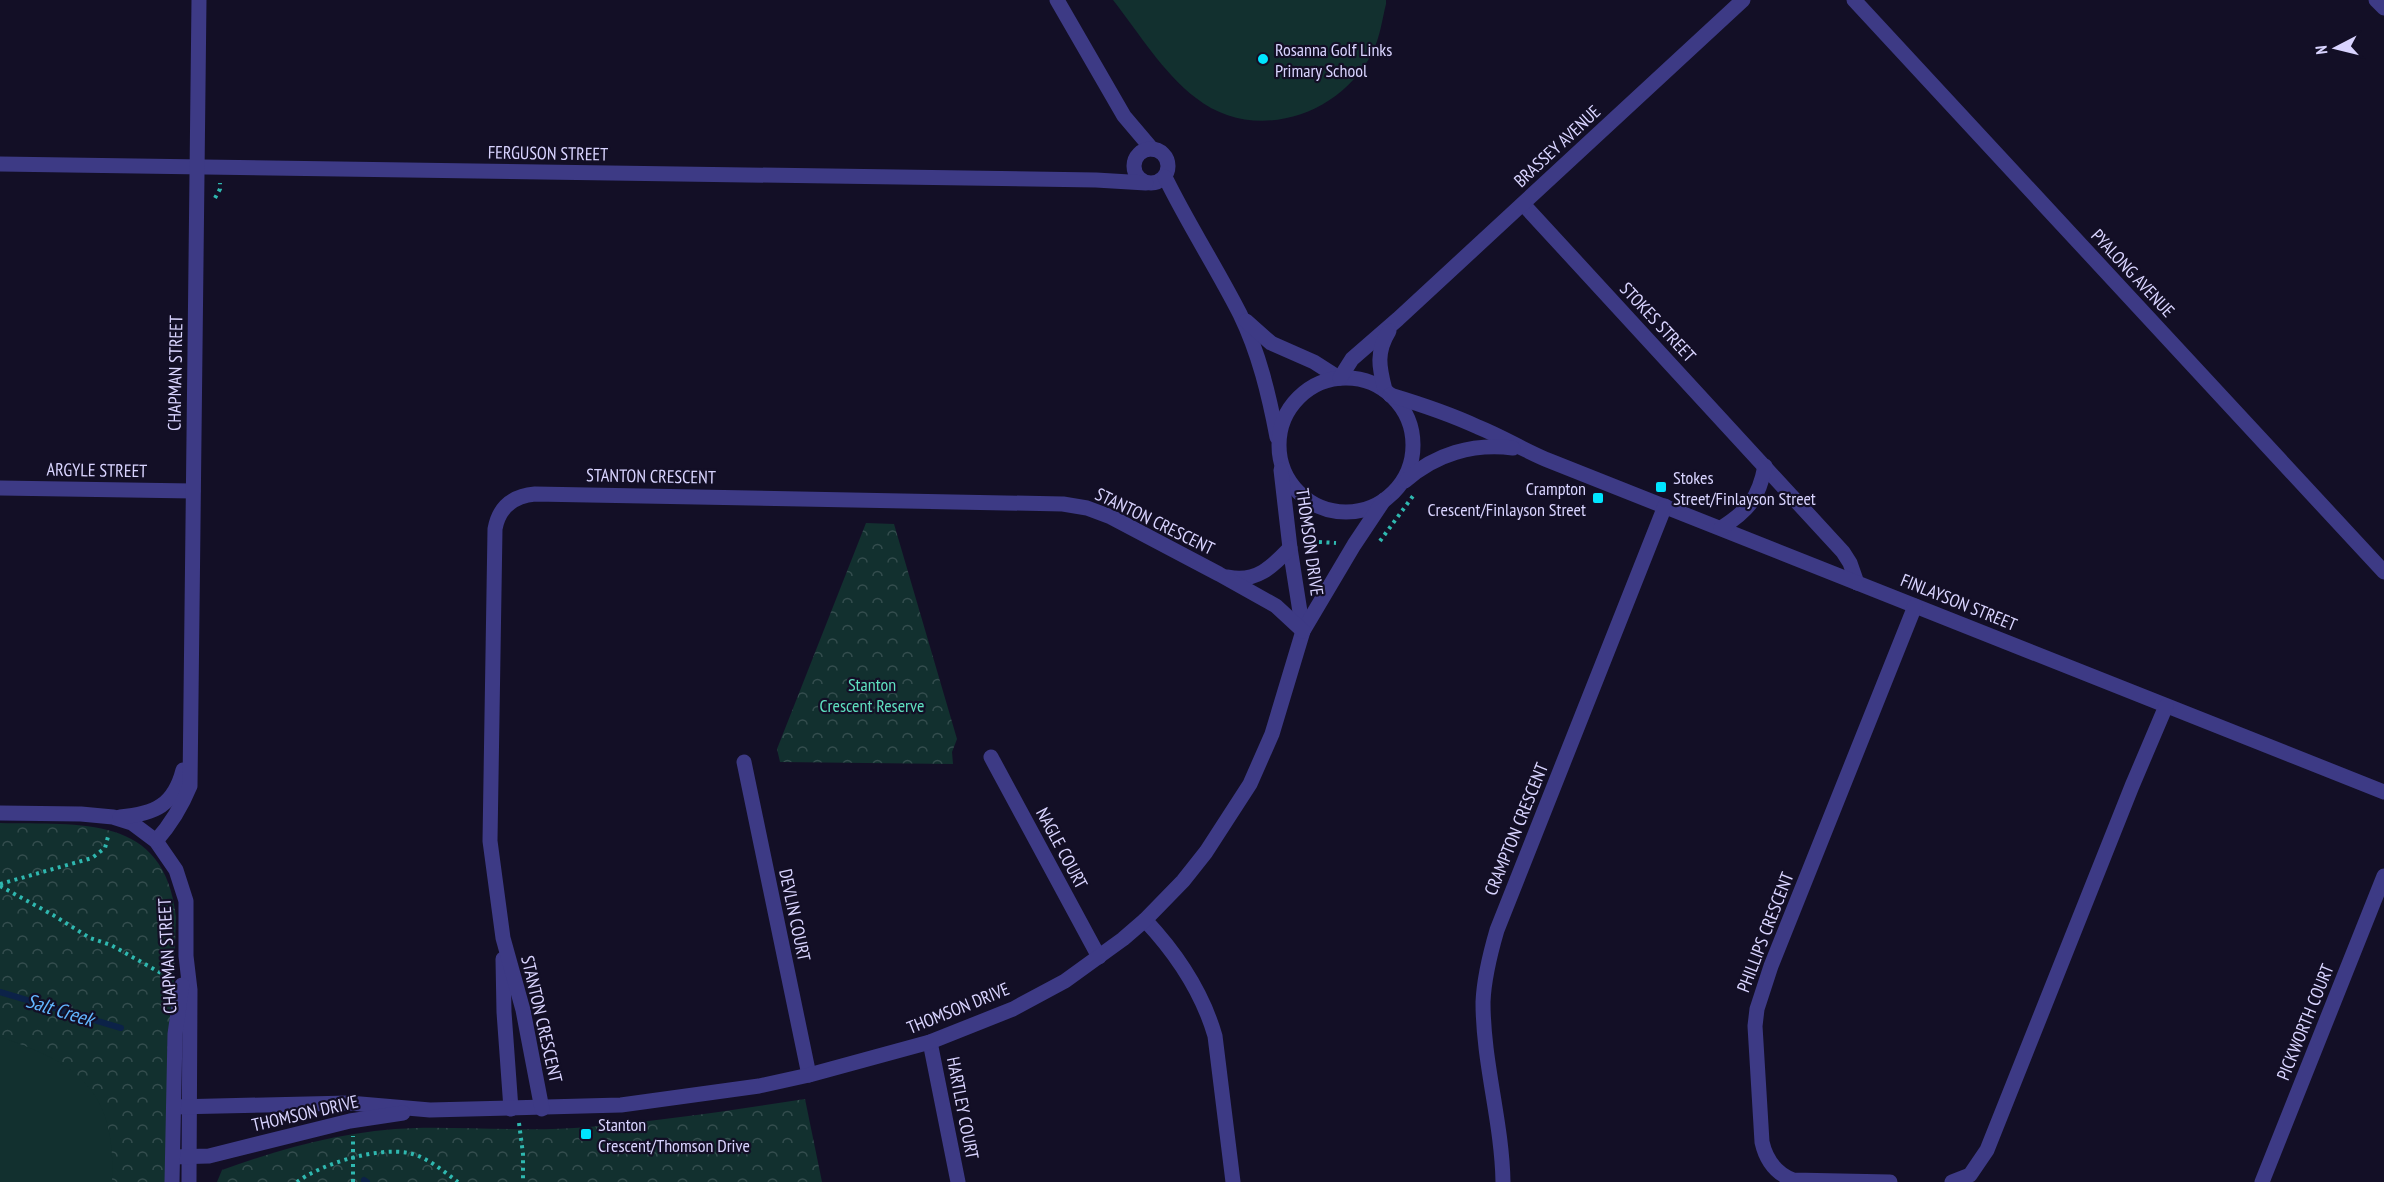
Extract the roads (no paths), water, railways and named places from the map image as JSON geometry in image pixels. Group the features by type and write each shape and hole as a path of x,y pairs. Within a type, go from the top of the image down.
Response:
{"street":[{"name":"CHAPMAN STREET","path":"189,1182 189,1158 181,1107 190,990 186,956 187,920 182,884 176,870 156,841 173,820 190,786 199,0"},
{"path":"1057,0 1124,116 1152,149 1162,153 1167,161 1167,172 1154,181"},
{"name":"BRASSEY AVENUE","path":"1339,378 1352,359 1743,0"},
{"name":"PYALONG AVENUE","path":"1854,0 2384,572"},
{"path":"2376,0 2384,8"},
{"path":"1124,116 1137,176 1154,181 1181,210 1240,315 1256,351 1264,378 1279,452 1287,477 1299,494 1325,509 1356,512 1388,497 1407,473 1413,450 1410,425 1405,414 1388,392 1365,380 1339,378 1310,388 1295,401 1284,417 1279,452"},
{"path":"1135,161 1141,152 1152,149"},
{"name":"FERGUSON STREET","path":"1096,180 1135,161"},
{"name":"FERGUSON STREET","path":"0,164 1154,181"},
{"name":"STOKES STREET","path":"1522,204 1846,555 1857,583"},
{"path":"1240,315 1271,343 1314,362 1339,378"},
{"name":"BRASSEY AVENUE","path":"1388,392 1379,367 1379,354 1386,336 1398,319"},
{"name":"FINLAYSON STREET","path":"1388,392 1431,407 1519,448 1665,507 2384,792"},
{"name":"FINLAYSON STREET","path":"1388,497 1420,469 1447,454 1481,447 1519,448"},
{"name":"THOMSON DRIVE","path":"1279,452 1289,544 1303,631"},
{"path":"1721,528 1736,518 1753,501 1759,490 1765,466"},
{"name":"ARGYLE STREET","path":"0,488 193,491"},
{"name":"STANTON CRESCENT","path":"542,1108 524,1010 503,938 494,878 489,820 495,530 497,519 503,508 517,498 536,494 1063,504 1088,508 1111,517 1276,606 1303,631"},
{"name":"THOMSON DRIVE","path":"181,1107 349,1103 430,1110 514,1109 621,1105 664,1100 759,1086 809,1075 930,1042 1013,1009 1065,981 1145,920 1206,852 1250,784 1272,734 1303,631 1354,545 1388,497"},
{"name":"CRAMPTON CRESCENT","path":"1503,1182 1484,1022 1484,980 1490,955 1497,930 1665,507"},
{"name":"STANTON CRESCENT","path":"1219,574 1239,578 1255,576 1274,564 1289,544"},
{"name":"PHILLIPS CRESCENT","path":"1890,1182 1793,1180 1774,1168 1765,1156 1762,1142 1755,1026 1761,994 1771,966 1915,606"},
{"path":"1952,1182 1970,1175 1987,1150 2166,706"},
{"name":"CHAPMAN STREET","path":"113,817 135,816 154,811 168,802 179,787 189,747"},
{"name":"NAGLE COURT","path":"991,757 1099,957"},
{"name":"DEVLIN COURT","path":"744,762 809,1075"},
{"path":"0,813 81,814 113,817 132,823 156,841"},
{"name":"PICKWORTH COURT","path":"2262,1182 2384,876"},
{"path":"1145,920 1182,965 1199,991 1208,1013 1215,1036 1233,1182"},
{"name":"STANTON CRESCENT","path":"503,938 504,1012 514,1109"},
{"name":"HARTLEY COURT","path":"930,1042 958,1182"},
{"path":"172,1182 173,1157 181,1107"},
{"name":"THOMSON DRIVE","path":"173,1157 189,1158 236,1150 354,1121 430,1110"}],"waterway":[{"name":"Salt Creek","path":"0,992 121,1028"}],"place":[{"name":"Rosanna Golf Links Primary School","path":"1263,59"},
{"name":"Stokes Street/Finlayson Street","path":"1661,487"},
{"name":"Crampton Crescent/Finlayson Street","path":"1598,498"},
{"name":"Stanton Crescent/Thomson Drive","path":"586,1134"}],"park label":[{"name":"Stanton Crescent Reserve","path":"872,694"}]}
